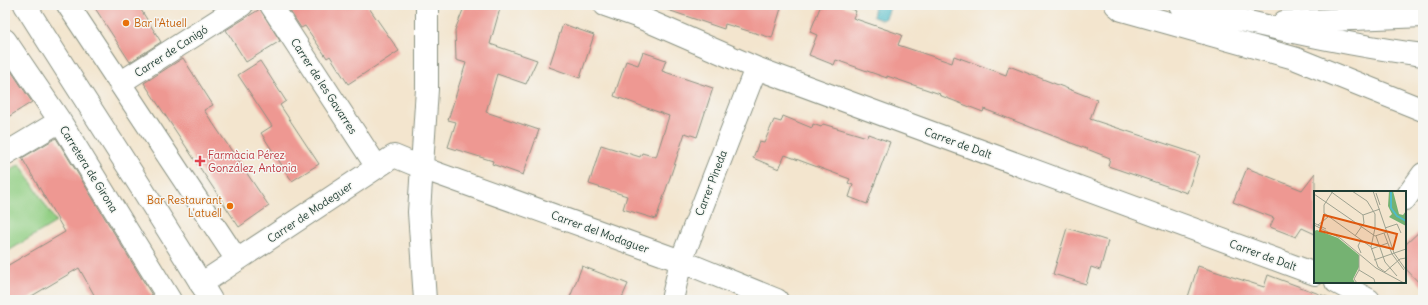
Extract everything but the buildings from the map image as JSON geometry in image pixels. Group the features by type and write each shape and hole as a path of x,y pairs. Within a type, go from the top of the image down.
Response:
{"street":[{"path":"25,5 206,292"},
{"path":"68,5 237,260"},
{"name":"Carrer de Canigó","path":"120,83 242,5"},
{"name":"Carrer de les Gavarres","path":"271,5 377,167"},
{"path":"424,300 419,212 420,167 427,89 427,5"},
{"name":"Carrer de Dalt","path":"605,5 640,11 756,68 1314,274"},
{"path":"1116,5 1122,10 1294,58 1423,110"},
{"path":"1180,5 1250,23 1367,47 1423,55"},
{"path":"1250,23 1423,16"},
{"name":"Carretera de Girona","path":"5,40 60,121 170,300"},
{"name":"Carrer Pineda","path":"672,300 681,261 756,68"},
{"path":"5,154 60,121"},
{"name":"Carrer de Modeguer","path":"206,292 237,260 394,156 420,167"},
{"name":"Carrer del Modaguer","path":"420,167 681,261 777,300"},
{"path":"1406,198 1423,174"},
{"path":"1340,283 1369,300"}],"green space":[{"path":"1295,5 1423,5 1423,7 1320,10"},
{"path":"20,164 56,222 5,253 5,173"}],"water":[{"path":"875,5 891,5 886,18 882,20 873,17"}],"place":[{"name":"Bar l'Atuell","path":"126,23"},
{"name":"Farmàcia Pérez González, Antonia","path":"200,161"},
{"name":"Bar Restaurant L'atuell","path":"230,206"}]}
